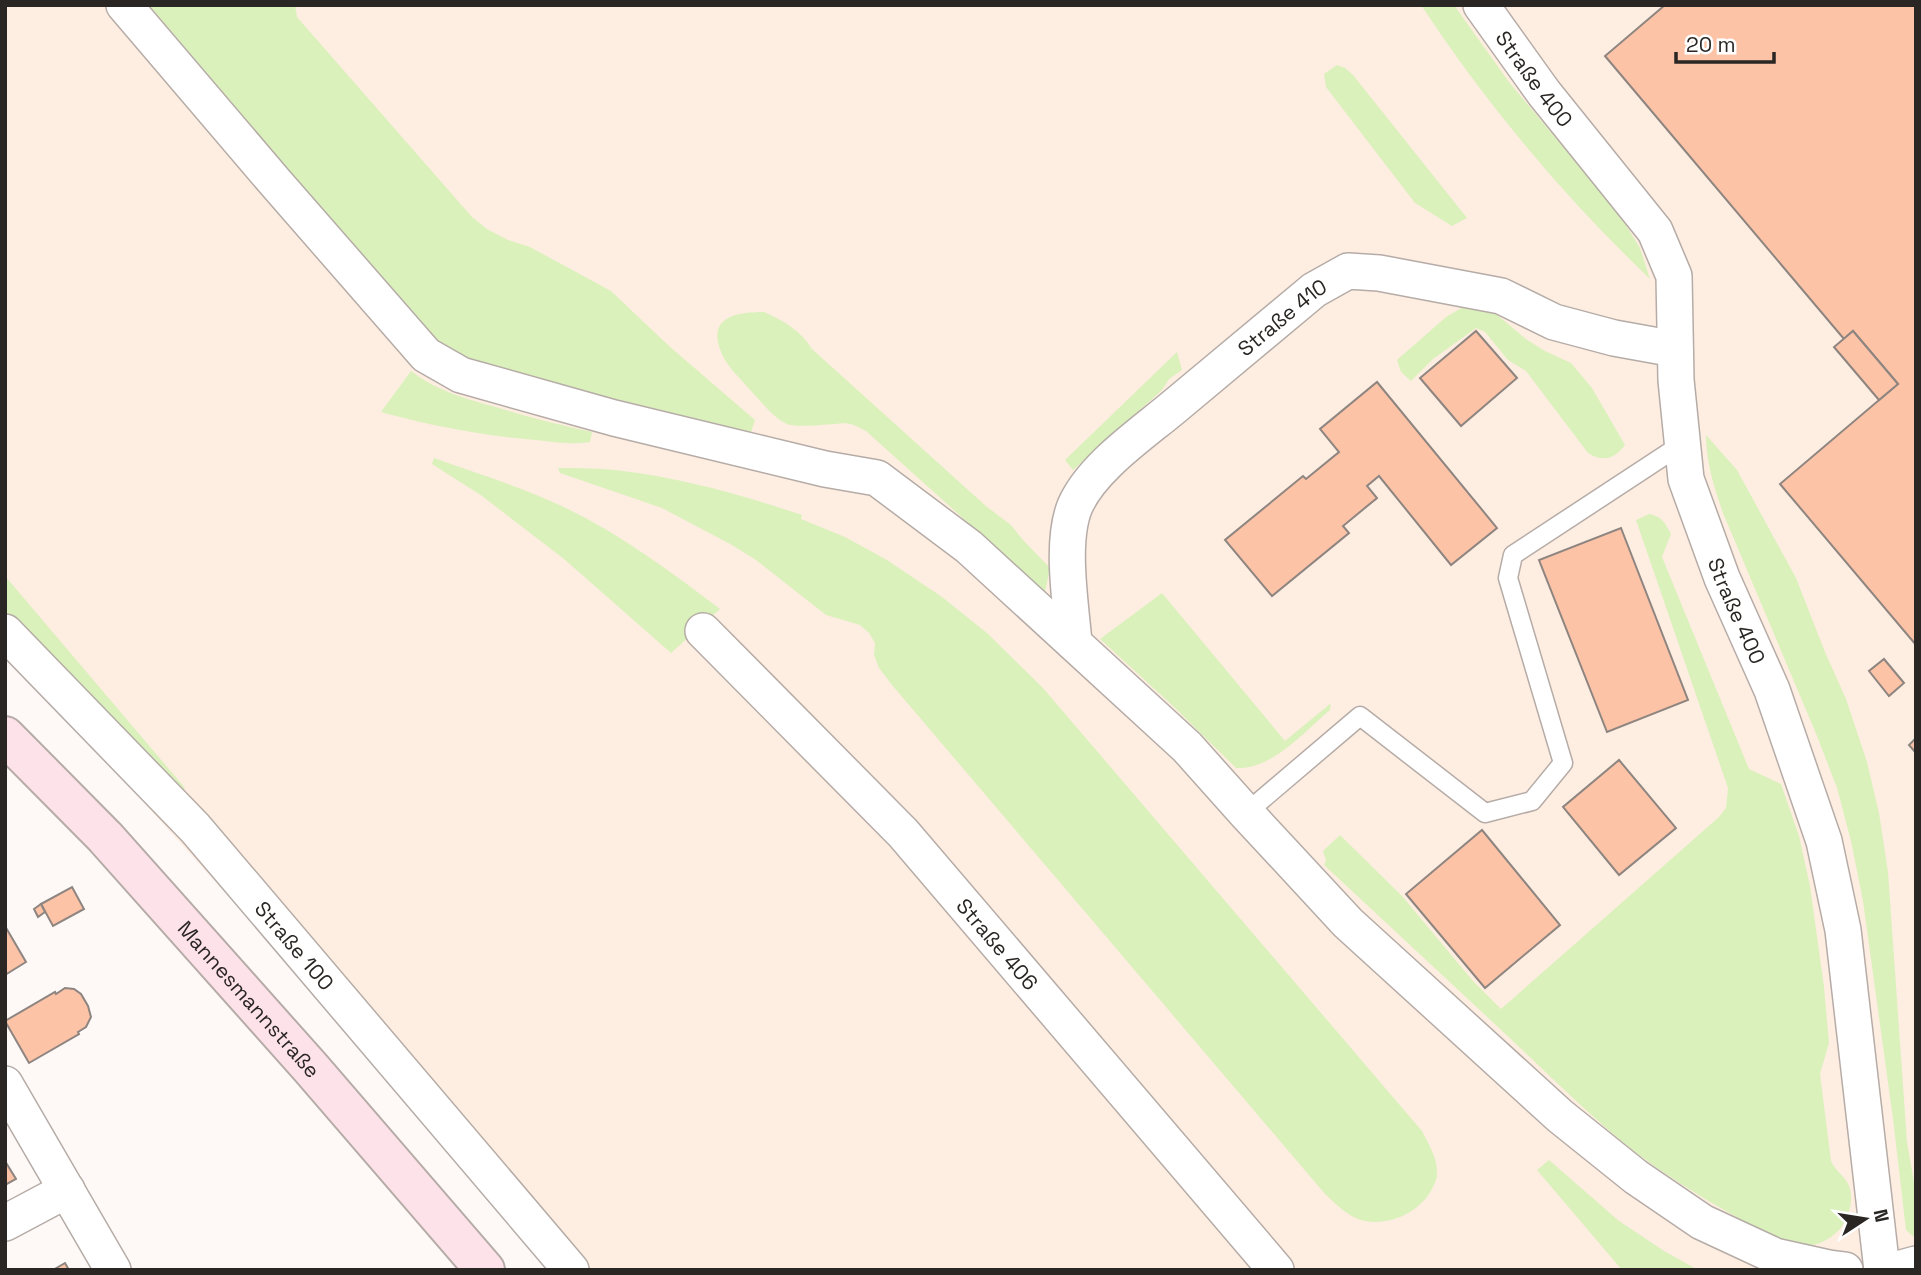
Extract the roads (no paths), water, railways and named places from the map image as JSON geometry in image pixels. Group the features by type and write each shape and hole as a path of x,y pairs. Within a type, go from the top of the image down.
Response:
{"main road":[{"name":"Mannesmannstraße","path":"5,736 104,837 310,1067 485,1270"}],"street":[{"path":"124,5 426,355 461,375 588,411 825,469 877,478 969,547 1187,747 1348,923 1560,1116 1636,1177 1702,1222 1775,1256 1845,1270"},
{"name":"Straße 400","path":"1481,5 1544,93 1655,231 1674,276 1676,380 1686,479 1722,578 1772,690 1824,841 1843,930 1882,1270"},
{"name":"Straße 410","path":"1074,643 1069,592 1068,536 1075,507 1090,480 1314,290 1348,271 1379,273 1501,296 1554,322 1614,338 1675,349"},
{"name":"Straße 406","path":"704,631 903,833 1276,1270"},
{"name":"Straße 100","path":"5,632 195,828 571,1270"},
{"path":"5,1084 113,1270"},
{"path":"5,1223 66,1190"},
{"path":"1894,1270 1916,1264"}],"lane":[{"path":"1246,813 1360,716 1485,813 1532,801 1563,763 1508,578 1513,555 1682,444"}]}
